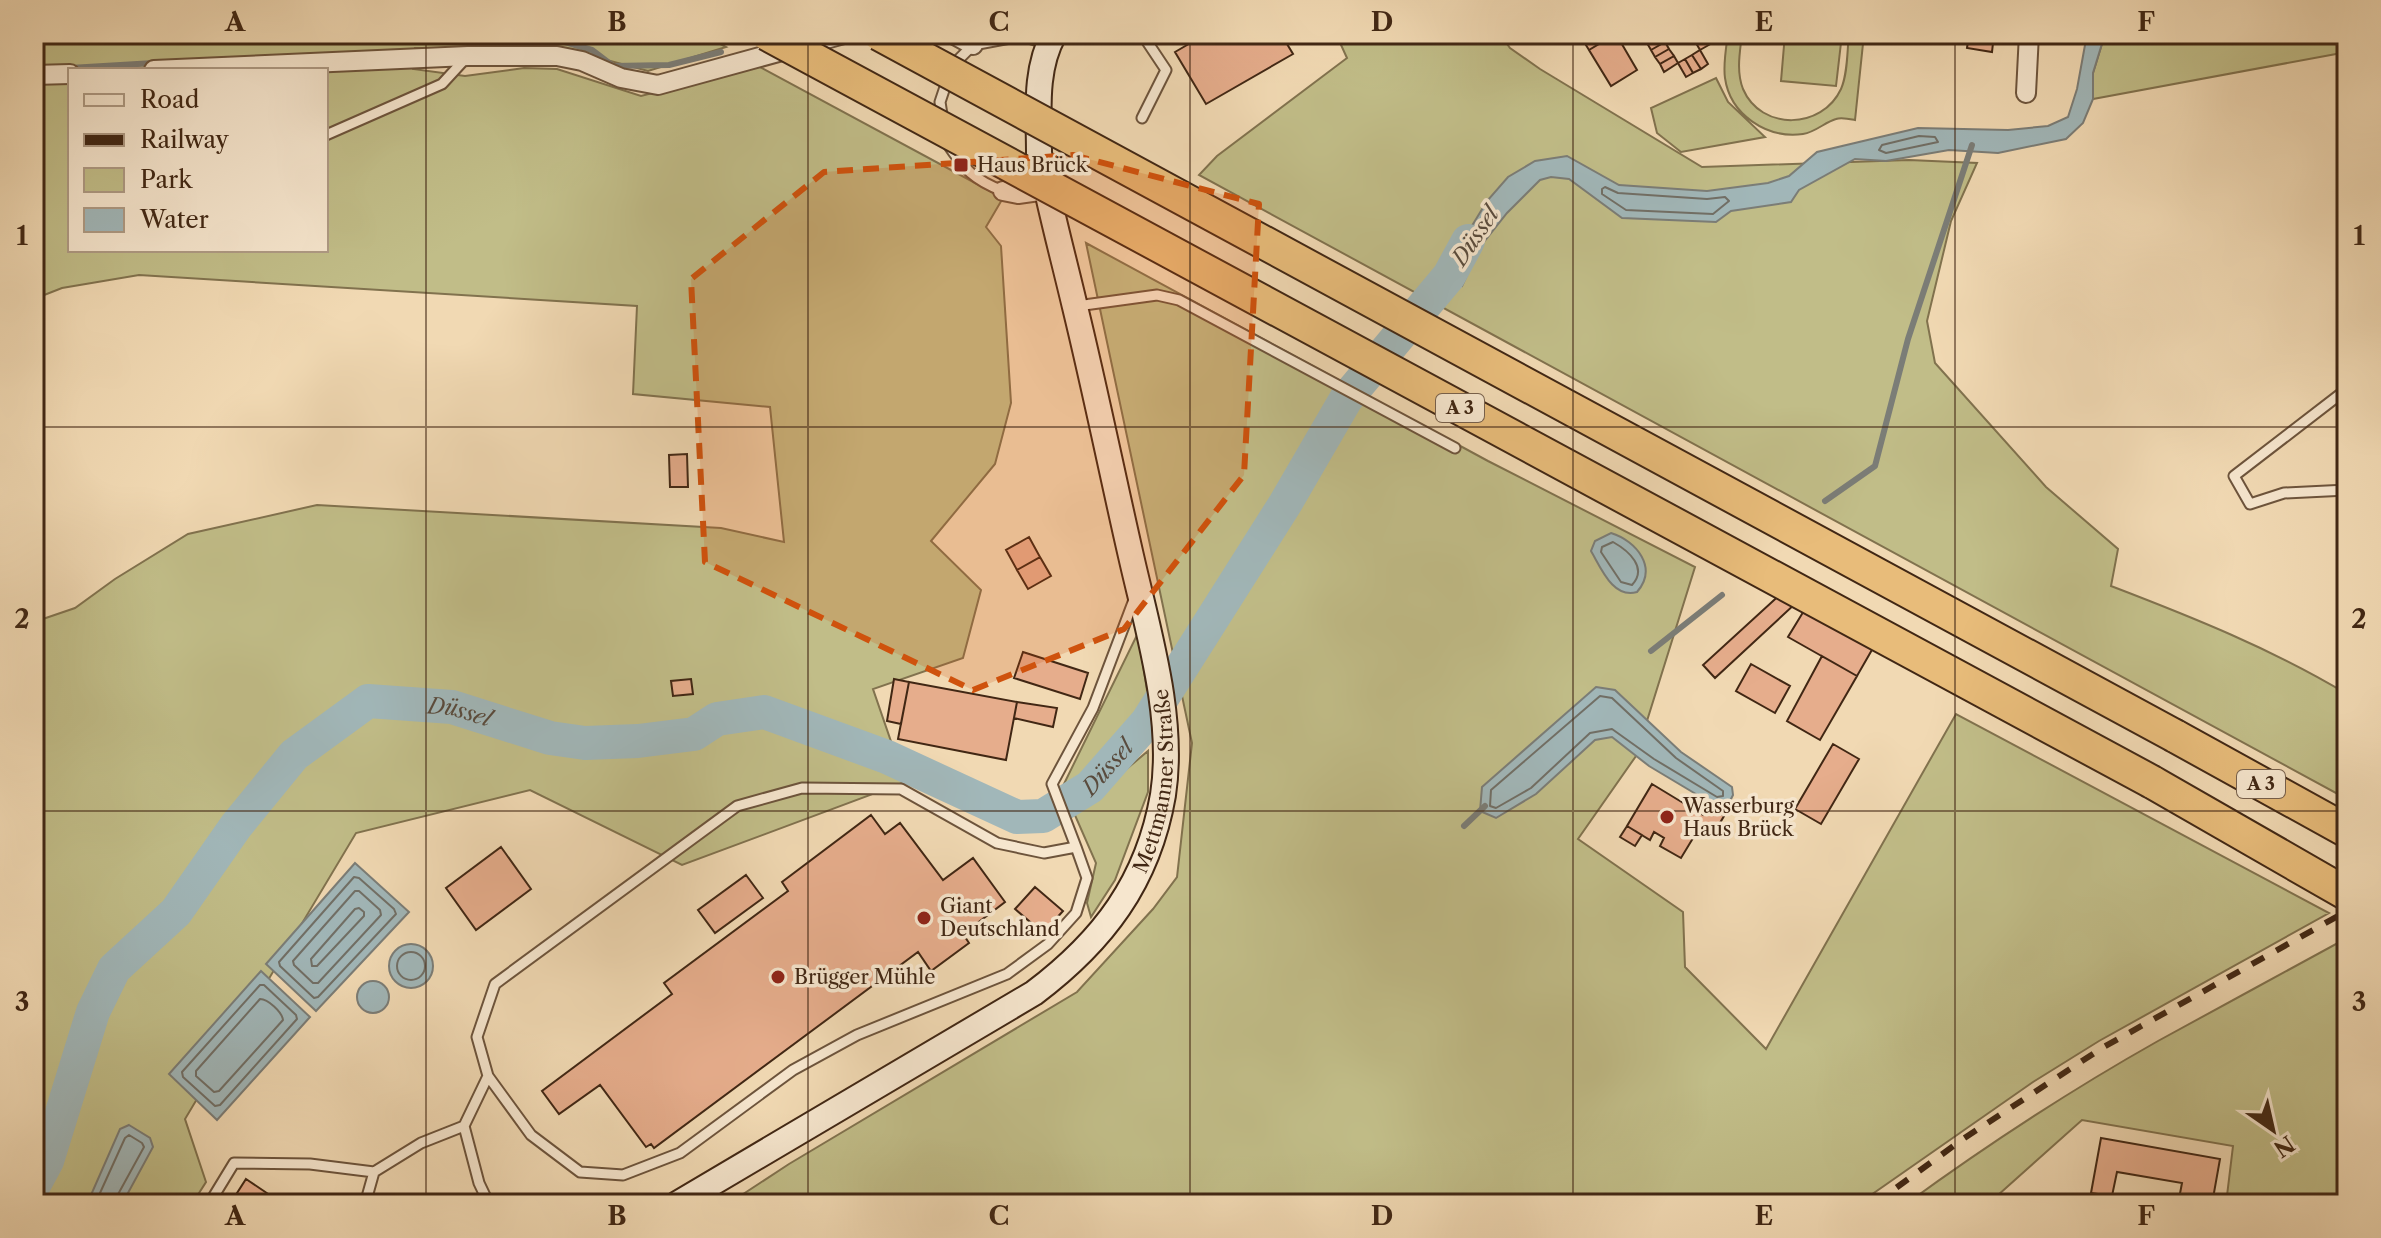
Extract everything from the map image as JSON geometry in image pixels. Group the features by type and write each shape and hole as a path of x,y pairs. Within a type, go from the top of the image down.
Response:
{"highway":[{"name":"A 3","path":"767,34 2152,782 2347,894"},
{"name":"A 3","path":"879,34 2347,831"}],"main road":[{"name":"Mettmanner Straße","path":"677,1204 1034,993 1089,947 1121,905 1146,857 1163,795 1166,734 1138,587 1039,153 1039,77 1051,39"}],"street":[{"path":"199,68 468,56 557,56 582,61 621,78 658,85 844,34"},
{"path":"953,34 973,45"},
{"path":"2026,93 2029,34"},
{"path":"34,75 68,74"},
{"path":"1003,191 1018,194 1046,190"}],"lane":[{"path":"1142,34 1166,70 1142,118"},
{"path":"1003,191 980,183 961,165 945,140 940,102 952,66 973,45 1022,36 1051,39"},
{"path":"328,134 442,84 468,56"},
{"path":"1075,306 1157,295 1179,300 1455,448"},
{"path":"2347,389 2234,476 2250,504 2284,493 2347,490"},
{"path":"1076,847 1044,853 997,843 901,789 802,788 737,806 495,984 477,1037 488,1076 531,1135 580,1172 623,1175 680,1153 793,1070 857,1035 1007,974 1048,944 1076,913 1087,878 1076,847 1054,793 1052,784 1093,708 1138,587"},
{"path":"488,1076 464,1126 479,1183 489,1204"},
{"path":"209,1204 234,1163 310,1164 374,1172 421,1143 464,1126"},
{"path":"365,1204 374,1172"}],"highlighted area":[{"path":"1073,155 1259,204 1244,475 1124,629 973,690 705,562 691,279 824,172"}],"green space":[{"path":"34,34 702,34 726,47 648,71 539,42 497,51 415,48 413,69 465,76 524,68 557,69 641,96 758,66 1003,198 986,227 1001,246 1011,403 995,464 931,541 981,590 963,658 873,689 905,782 682,865 530,790 356,833 185,1119 206,1182 192,1204 34,1204 34,622 75,608 188,534 317,505 721,528 784,542 770,407 633,394 637,306 139,275 62,288 34,299"},
{"path":"1336,34 1500,34 1510,48 1540,69 1702,167 1909,160 1977,163 1951,221 1927,321 1935,363 2046,487 2118,549 2111,586 2261,648 2347,694 2347,799 1199,175 1217,156 1347,58"},
{"path":"1728,34 1742,34 1740,75 1743,89 1752,103 1777,118 1792,120 1820,112 1832,102 1843,83 1849,34 1864,34 1855,120 1838,118 1808,133 1789,135 1763,128 1752,121 1734,103 1728,91 1724,67"},
{"path":"1785,34 1842,34 1836,86 1781,81"},
{"path":"2105,34 2347,34 2347,47 2336,54 2093,99 2093,73"},
{"path":"1716,78 1728,102 1765,137 1681,152 1657,133 1651,108"},
{"path":"1086,243 1488,461 1695,567 1636,756 1578,839 1683,912 1685,967 1766,1049 1956,714 2329,913 2099,1041 2033,1082 1858,1204 728,1204 789,1164 1077,992 1153,909 1177,877 1192,743"},
{"path":"1138,633 1149,703 1074,786 1060,792"},
{"path":"1148,751 1148,792 1115,880 1091,917 1087,903 1096,863 1074,813"},
{"path":"2347,938 2347,1196 2330,1204 2226,1204 2233,1146 2082,1120 1988,1204 1906,1204 1998,1139 2093,1079"}],"water":[{"path":"2087,34 2105,34 2093,73 2093,99 2083,123 2066,139 1998,153 1949,150 1886,161 1855,159 1799,190 1791,202 1731,211 1716,222 1622,218 1569,179 1551,177 1540,180 1507,213 1480,247 1462,286 1439,280 1487,201 1508,177 1535,161 1567,156 1619,185 1707,191 1768,183 1789,176 1817,152 1918,128 2008,130 2048,126 2068,117 2077,89"},
{"path":"1611,533 1629,542 1642,556 1645,574 1637,592 1629,593 1615,587 1591,551 1595,541"},
{"path":"1596,687 1615,690 1681,752 1732,787 1733,795 1728,805 1716,806 1649,766 1612,737 1595,740 1536,794 1496,818 1480,811 1482,787"},
{"path":"355,863 409,912 316,1011 266,964"},
{"path":"411,944 426,951 433,966 426,981 411,988 396,981 389,966 396,951"},
{"path":"261,971 310,1017 217,1120 169,1074"},
{"path":"373,981 384,986 389,997 384,1008 373,1013 362,1008 357,997 362,986"},
{"path":"129,1125 150,1138 153,1147 122,1204 87,1204 120,1129"}],"building":[{"path":"1206,34 1281,34 1293,54 1206,104 1175,52"},
{"path":"1579,34 1615,34 1589,50"},
{"path":"1616,34 1637,70 1611,86 1589,50"},
{"path":"1645,34 1661,34 1661,35 1647,43"},
{"path":"1969,34 1994,34 1992,52 1967,48"},
{"path":"1661,35 1665,42 1651,50 1647,43"},
{"path":"1710,35 1696,43 1691,36"},
{"path":"1710,35 1714,42 1700,50 1696,43"},
{"path":"1665,42 1669,49 1655,57 1651,50"},
{"path":"1669,49 1674,56 1660,64 1655,57"},
{"path":"1700,50 1708,64 1701,69 1692,55"},
{"path":"1692,55 1701,69 1693,73 1685,59"},
{"path":"1674,56 1678,63 1664,72 1660,64"},
{"path":"1685,59 1693,73 1686,77 1678,63"},
{"path":"687,454 688,487 670,487 669,455"},
{"path":"1029,537 1040,557 1017,570 1006,550"},
{"path":"1040,557 1051,576 1028,589 1017,570"},
{"path":"1785,590 1796,603 1715,678 1703,665"},
{"path":"1805,609 1873,648 1857,676 1788,637"},
{"path":"1023,652 1088,673 1080,699 1014,678"},
{"path":"1822,656 1857,676 1820,740 1787,721"},
{"path":"1751,664 1790,686 1775,713 1736,691"},
{"path":"691,679 693,694 673,696 671,681"},
{"path":"894,679 909,682 901,724 887,721"},
{"path":"909,682 1017,702 1006,760 898,739"},
{"path":"1017,702 1057,708 1053,727 1014,718"},
{"path":"1833,744 1859,759 1821,824 1795,809"},
{"path":"1652,784 1703,815 1708,807 1724,816 1714,833 1701,825 1681,858 1660,846 1664,838 1654,832 1650,840 1627,826"},
{"name":"Brügger Mühle","path":"871,815 885,834 900,823 943,880 973,858 1005,902 963,934 969,943 931,971 918,952 654,1148 651,1144 646,1147 600,1085 559,1114 542,1091 672,994 664,983 788,891 782,882"},
{"path":"1627,826 1642,835 1635,846 1620,837"},
{"path":"501,847 531,889 476,930 446,888"},
{"path":"746,875 763,898 715,933 698,910"},
{"path":"1035,887 1063,911 1043,933 1015,909"},
{"path":"2101,1138 2220,1159 2212,1204 2178,1204 2182,1183 2117,1172 2112,1196 2091,1193"},
{"path":"246,1179 283,1204 230,1204"}],"waterway":[{"path":"497,48 555,39 592,50 613,66 669,65 721,52"},
{"path":"70,68 154,63"},
{"path":"1825,501 1875,466 1908,339 1972,145"},
{"name":"Düssel","path":"34,1185 47,1161 93,1012 114,969 176,912 236,826 294,755 368,701 452,707 550,738 585,743 694,734 717,719 764,712 887,757 1017,817 1043,816 1090,787 1147,722 1285,504 1346,399 1449,276 1468,241"},
{"path":"1651,651 1722,595"},
{"path":"1464,826 1485,806"}],"railway":[{"path":"1874,1204 1963,1139 2102,1048 2347,911"}],"place":[{"name":"Haus Brück","path":"961,165"},
{"name":"Wasserburg Haus Brück","path":"1667,817"},
{"name":"Giant Deutschland","path":"924,918"},
{"name":"Brügger Mühle","path":"778,977"}]}
